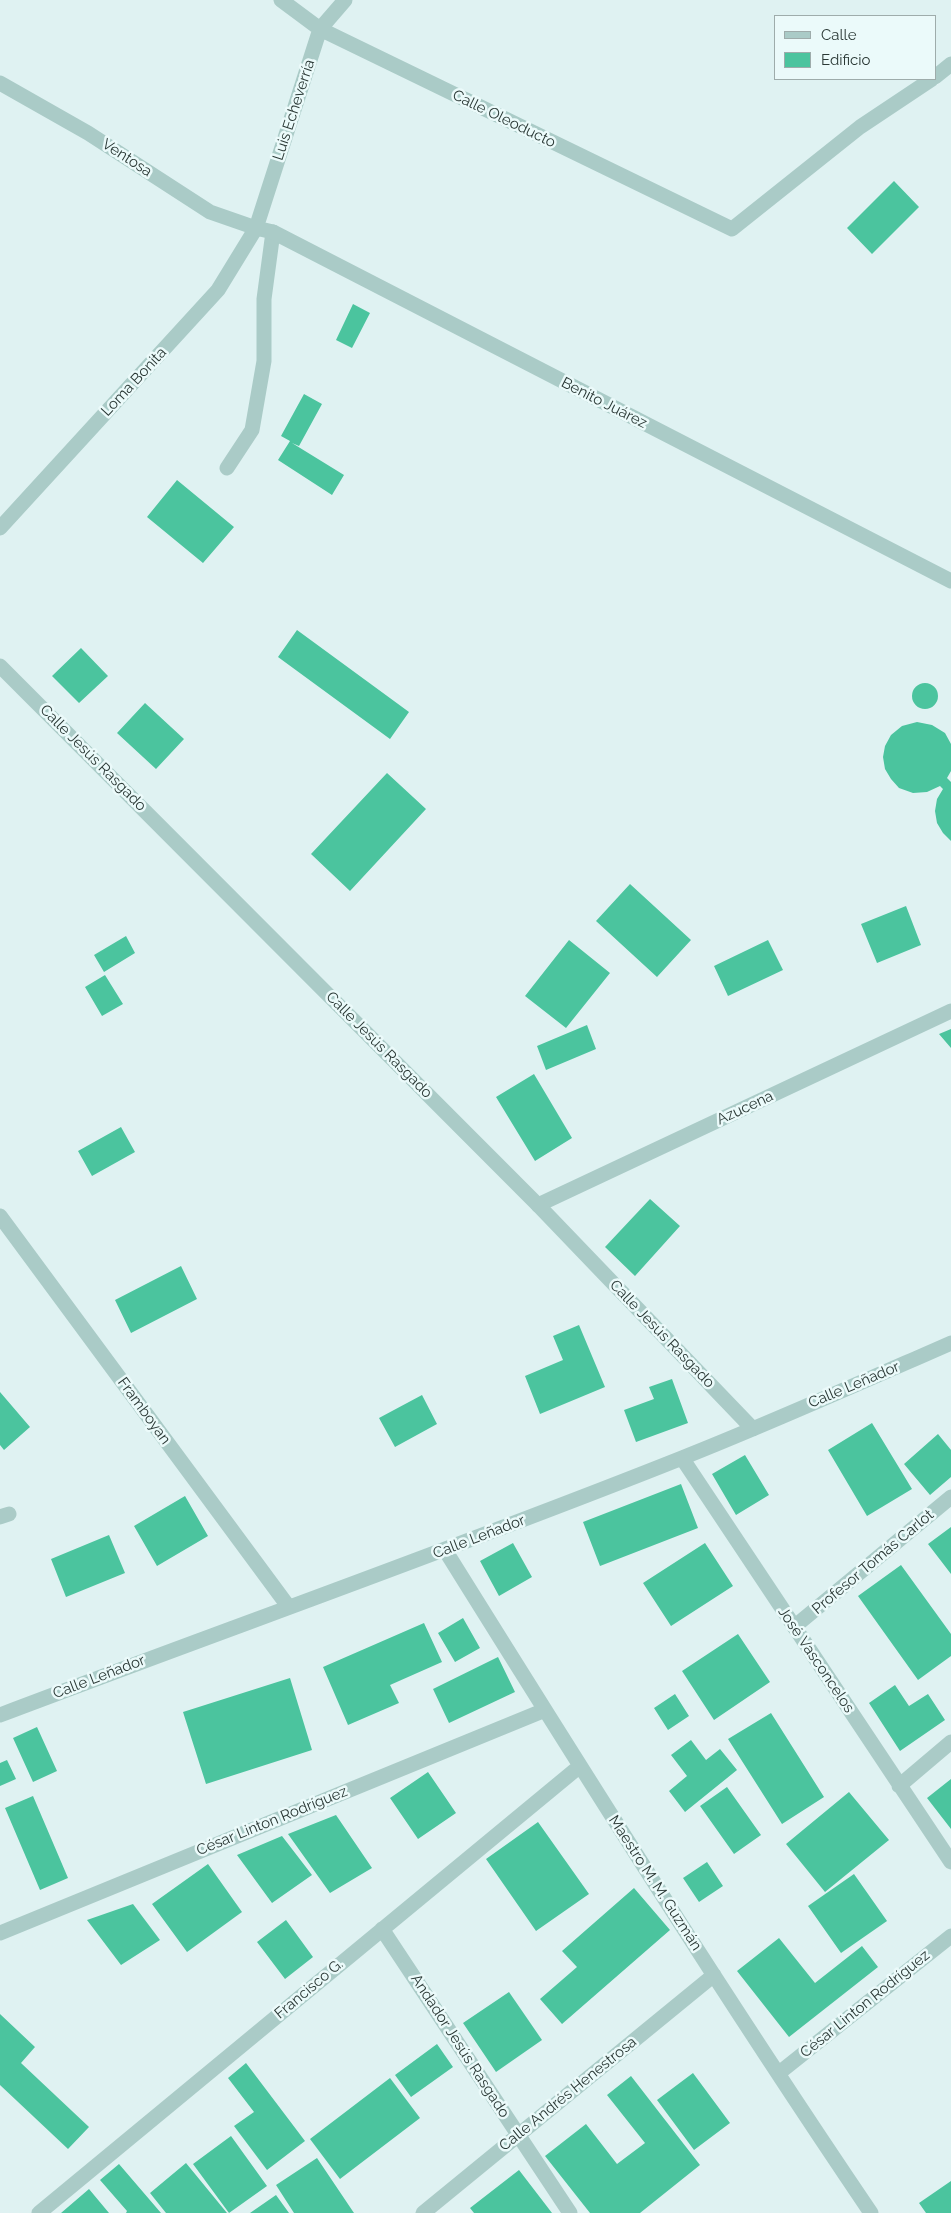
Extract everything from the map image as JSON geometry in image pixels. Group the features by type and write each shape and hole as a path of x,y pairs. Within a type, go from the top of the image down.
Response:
{"street":[{"name":"Calle Oleoducto","path":"281,0 320,30 732,229 860,127 930,80"},
{"name":"Luis Echeverría","path":"256,228 320,30 345,0"},
{"path":"936,76 951,64"},
{"name":"Ventosa","path":"0,83 88,133 210,212 256,228"},
{"name":"Benito Juárez","path":"256,228 273,232 951,581"},
{"name":"Loma Bonita","path":"0,528 218,290 256,228"},
{"path":"227,468 252,430 264,361 264,299 273,232"},
{"name":"Calle Jesús Rasgado","path":"0,666 538,1205 753,1429"},
{"name":"Azucena","path":"538,1205 951,1011"},
{"name":"Framboyan","path":"0,1216 288,1606"},
{"name":"Calle Leñador","path":"0,1715 288,1606 445,1550 682,1458 951,1343"},
{"name":"José Vasconcelos","path":"682,1458 951,1862"},
{"name":"Profesor Tomás Carlot","path":"794,1628 951,1496"},
{"name":"Maestro M. M. Guzmán","path":"445,1550 580,1766 868,2212"},
{"name":"César Linton Rodríguez","path":"0,1933 545,1710"},
{"path":"899,1786 951,1742"},
{"name":"Francisco G.","path":"39,2213 580,1766"},
{"name":"Andador Jesús Rasgado","path":"382,1929 570,2213"},
{"name":"César Linton Rodríguez","path":"779,2073 951,1936"},
{"name":"Calle Andrés Henestrosa","path":"423,2213 714,1974"}],"building":[{"path":"894,181 919,207 872,254 847,228"},
{"path":"353,304 370,313 352,348 336,340"},
{"path":"304,394 322,404 299,446 292,443 344,475 332,495 278,460 290,441 281,436"},
{"path":"177,480 234,527 203,563 147,517"},
{"path":"297,630 409,712 390,739 278,657"},
{"path":"81,648 108,676 79,703 52,676"},
{"path":"925,683 935,686 938,696 935,706 925,709 915,706 912,696 915,686"},
{"path":"145,703 184,739 156,769 117,733"},
{"path":"917,722 932,725 945,733 951,744 951,771 947,778 951,782 951,841 937,823 935,811 937,799 943,789 940,786 927,792 913,793 899,788 885,769 883,757 885,746 891,735 902,726"},
{"path":"387,773 426,809 350,891 311,854"},
{"path":"630,884 691,940 657,977 596,921"},
{"path":"906,906 921,945 877,963 861,924"},
{"path":"126,936 135,953 104,972 94,955"},
{"path":"569,940 610,973 566,1028 525,996"},
{"path":"768,940 783,970 728,996 714,966"},
{"path":"105,975 123,1004 102,1016 85,987"},
{"path":"587,1025 596,1049 546,1070 537,1046"},
{"path":"951,1029 951,1048 939,1034"},
{"path":"534,1074 572,1138 535,1161 496,1097"},
{"path":"121,1127 135,1152 92,1176 78,1151"},
{"path":"650,1199 680,1226 635,1276 605,1247"},
{"path":"181,1266 197,1299 131,1333 115,1300"},
{"path":"579,1325 605,1387 540,1414 525,1376 563,1360 553,1336"},
{"path":"672,1379 688,1423 636,1442 624,1410 654,1399 649,1387"},
{"path":"0,1392 30,1427 4,1450 0,1445"},
{"path":"422,1395 437,1424 395,1447 379,1418"},
{"path":"872,1423 912,1489 867,1516 828,1450"},
{"path":"938,1434 951,1450 951,1477 930,1495 904,1464"},
{"path":"745,1455 769,1495 736,1515 712,1474"},
{"path":"681,1484 698,1528 600,1566 583,1522"},
{"path":"185,1496 208,1536 157,1566 134,1526"},
{"path":"951,1527 951,1574 928,1544"},
{"path":"109,1535 125,1573 66,1597 51,1559"},
{"path":"513,1543 532,1577 499,1596 480,1561"},
{"path":"705,1543 733,1586 671,1626 643,1583"},
{"path":"901,1565 951,1634 951,1656 918,1680 858,1596"},
{"path":"463,1618 480,1648 455,1662 438,1633"},
{"path":"424,1623 442,1662 390,1685 399,1703 348,1725 323,1667"},
{"path":"738,1634 770,1682 714,1720 682,1671"},
{"path":"498,1657 515,1692 449,1723 433,1689"},
{"path":"290,1678 312,1750 206,1784 183,1712"},
{"path":"895,1685 909,1706 928,1694 945,1720 900,1751 869,1703"},
{"path":"675,1694 689,1716 668,1730 654,1708"},
{"path":"771,1713 824,1797 782,1824 728,1739"},
{"path":"37,1727 57,1771 33,1782 13,1738"},
{"path":"691,1740 706,1760 720,1749 737,1770 685,1812 669,1791 687,1776 671,1755"},
{"path":"7,1760 16,1779 0,1786 0,1763"},
{"path":"428,1772 456,1813 418,1839 390,1798"},
{"path":"951,1779 951,1829 927,1798"},
{"path":"727,1787 761,1835 734,1854 700,1806"},
{"path":"849,1792 889,1840 825,1892 786,1844"},
{"path":"33,1796 68,1878 40,1890 5,1808"},
{"path":"336,1815 372,1868 330,1893 288,1834"},
{"path":"538,1822 589,1894 536,1931 486,1859"},
{"path":"282,1836 312,1875 272,1903 237,1855"},
{"path":"707,1862 723,1886 699,1902 683,1878"},
{"path":"208,1864 242,1912 187,1952 152,1904"},
{"path":"854,1874 887,1921 841,1953 808,1906"},
{"path":"634,1888 670,1930 562,2024 540,1999 577,1967 562,1951"},
{"path":"133,1904 160,1940 121,1965 87,1920"},
{"path":"286,1920 313,1957 285,1979 257,1942"},
{"path":"779,1938 815,1983 862,1946 878,1967 789,2037 737,1971"},
{"path":"509,1992 542,2040 496,2072 463,2023"},
{"path":"0,2014 35,2047 21,2063 89,2127 68,2149 0,2085"},
{"path":"437,2044 453,2067 411,2097 395,2075"},
{"path":"246,2063 305,2141 267,2170 234,2126 254,2112 228,2078"},
{"path":"693,2073 730,2123 694,2150 657,2100"},
{"path":"631,2076 700,2165 640,2213 590,2213 545,2156 586,2124 617,2164 645,2143 607,2095"},
{"path":"390,2078 420,2118 340,2179 310,2139"},
{"path":"231,2136 267,2186 229,2213 193,2164"},
{"path":"317,2158 354,2213 294,2213 276,2185"},
{"path":"186,2163 227,2213 166,2213 150,2193"},
{"path":"119,2164 161,2213 126,2213 127,2211 100,2180"},
{"path":"519,2170 552,2213 474,2213 470,2208"},
{"path":"951,2181 951,2213 926,2213 919,2203"},
{"path":"89,2189 109,2213 61,2213"},
{"path":"276,2195 289,2213 250,2213"}]}
